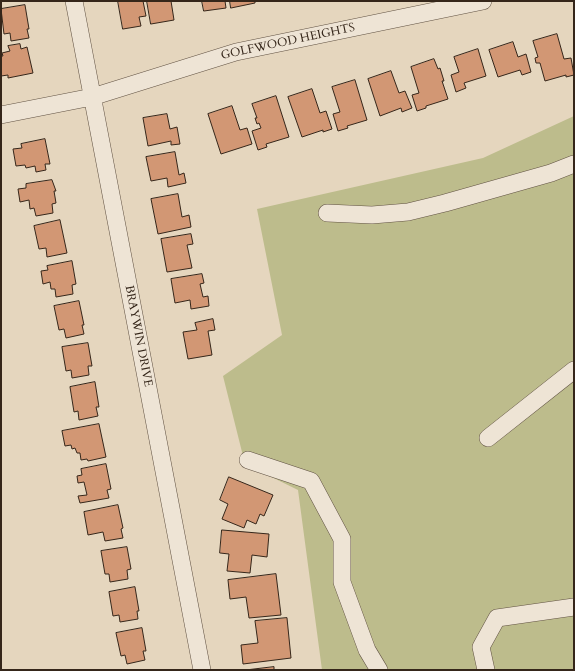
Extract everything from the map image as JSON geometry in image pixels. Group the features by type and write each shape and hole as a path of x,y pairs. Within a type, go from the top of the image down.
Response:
{"street":[{"name":"BRAYWIN DRIVE","path":"74,1 202,670"},
{"name":"GOLFWOOD HEIGHTS","path":"1,115 92,97 236,52 440,6 483,1"},
{"path":"327,214 372,215 408,212 551,173 574,164"},
{"path":"488,438 574,370"},
{"path":"248,460 311,481 342,539 342,582 367,650 379,670"},
{"path":"486,670 481,647 497,618 574,606"}],"shaded area":[{"path":"574,116 574,670 322,670 298,490 245,464 223,376 282,335 257,209 483,158"}],"building":[{"path":"118,1 143,1 146,16 139,17 141,26 123,29"},
{"path":"147,1 171,1 174,20 151,24"},
{"path":"202,1 225,1 226,8 204,11"},
{"path":"230,1 255,1 255,3 231,8"},
{"path":"25,5 29,38 11,41 10,33 4,34 1,9"},
{"path":"557,34 564,59 571,58 574,75 566,77 566,75 545,81 540,63 536,63 535,58 538,57 533,41"},
{"path":"513,42 518,57 526,54 531,72 522,75 520,70 498,77 489,50"},
{"path":"20,44 21,49 27,47 33,73 8,78 8,75 1,76 2,53 10,51 8,46"},
{"path":"478,49 486,76 464,83 466,88 456,92 451,75 459,72 454,57"},
{"path":"434,59 438,69 440,68 444,81 442,81 448,99 426,106 426,108 417,111 412,95 419,93 411,67"},
{"path":"391,71 399,93 405,91 412,108 402,112 401,108 380,116 368,79"},
{"path":"355,80 367,120 347,126 348,128 338,131 333,114 340,112 332,87"},
{"path":"312,89 320,113 326,111 332,129 323,132 323,130 302,137 288,97"},
{"path":"276,96 289,137 266,144 267,147 258,150 252,131 261,128 259,123 257,124 255,118 257,118 252,104"},
{"path":"232,106 240,130 247,128 252,144 221,154 208,114"},
{"path":"167,114 170,129 177,127 180,144 171,145 171,141 148,146 143,118"},
{"path":"45,139 50,164 45,164 46,170 36,172 35,166 26,168 25,165 16,166 13,149 22,148 21,144"},
{"path":"175,152 179,175 184,173 186,183 168,187 167,178 151,181 146,157"},
{"path":"52,180 56,191 54,191 56,203 52,204 53,213 36,216 34,208 30,209 29,200 20,202 18,189 26,188 26,184"},
{"path":"178,194 182,217 189,215 191,227 158,234 151,199"},
{"path":"60,220 67,253 47,257 46,248 39,249 34,226"},
{"path":"191,234 193,244 187,245 192,268 167,272 161,239"},
{"path":"72,261 76,284 72,285 73,294 56,297 55,289 51,289 50,282 43,284 41,271 48,270 47,266"},
{"path":"202,274 204,283 200,284 203,297 208,296 209,306 191,309 190,300 175,303 171,279"},
{"path":"79,301 84,325 82,325 84,334 66,338 64,329 59,330 54,306"},
{"path":"213,319 215,330 208,331 212,355 188,359 183,332 197,330 195,323"},
{"path":"88,343 92,366 88,366 89,375 72,378 71,370 66,371 62,347"},
{"path":"95,382 99,407 96,407 98,416 79,420 78,411 74,412 70,387"},
{"path":"99,424 106,457 88,461 87,459 81,460 80,453 77,453 75,448 72,449 71,445 65,446 62,431"},
{"path":"106,464 111,489 107,490 109,498 80,503 78,496 87,495 84,482 78,483 77,476 82,475 81,469"},
{"path":"229,477 273,495 264,516 260,514 256,524 247,520 244,528 222,519 228,504 220,500"},
{"path":"118,505 123,528 121,529 123,538 105,541 103,532 88,535 84,512"},
{"path":"222,530 269,534 267,557 252,555 250,573 227,571 229,554 220,553"},
{"path":"127,547 131,569 127,570 128,579 110,582 109,574 105,574 101,551"},
{"path":"276,574 281,615 249,618 246,597 230,599 228,580"},
{"path":"135,587 139,611 137,611 138,619 120,622 119,615 113,616 109,592"},
{"path":"287,618 291,658 243,664 241,645 258,643 255,621"},
{"path":"142,628 146,651 143,651 145,660 127,664 125,655 121,656 116,633"},
{"path":"274,667 274,670 246,670"}]}
